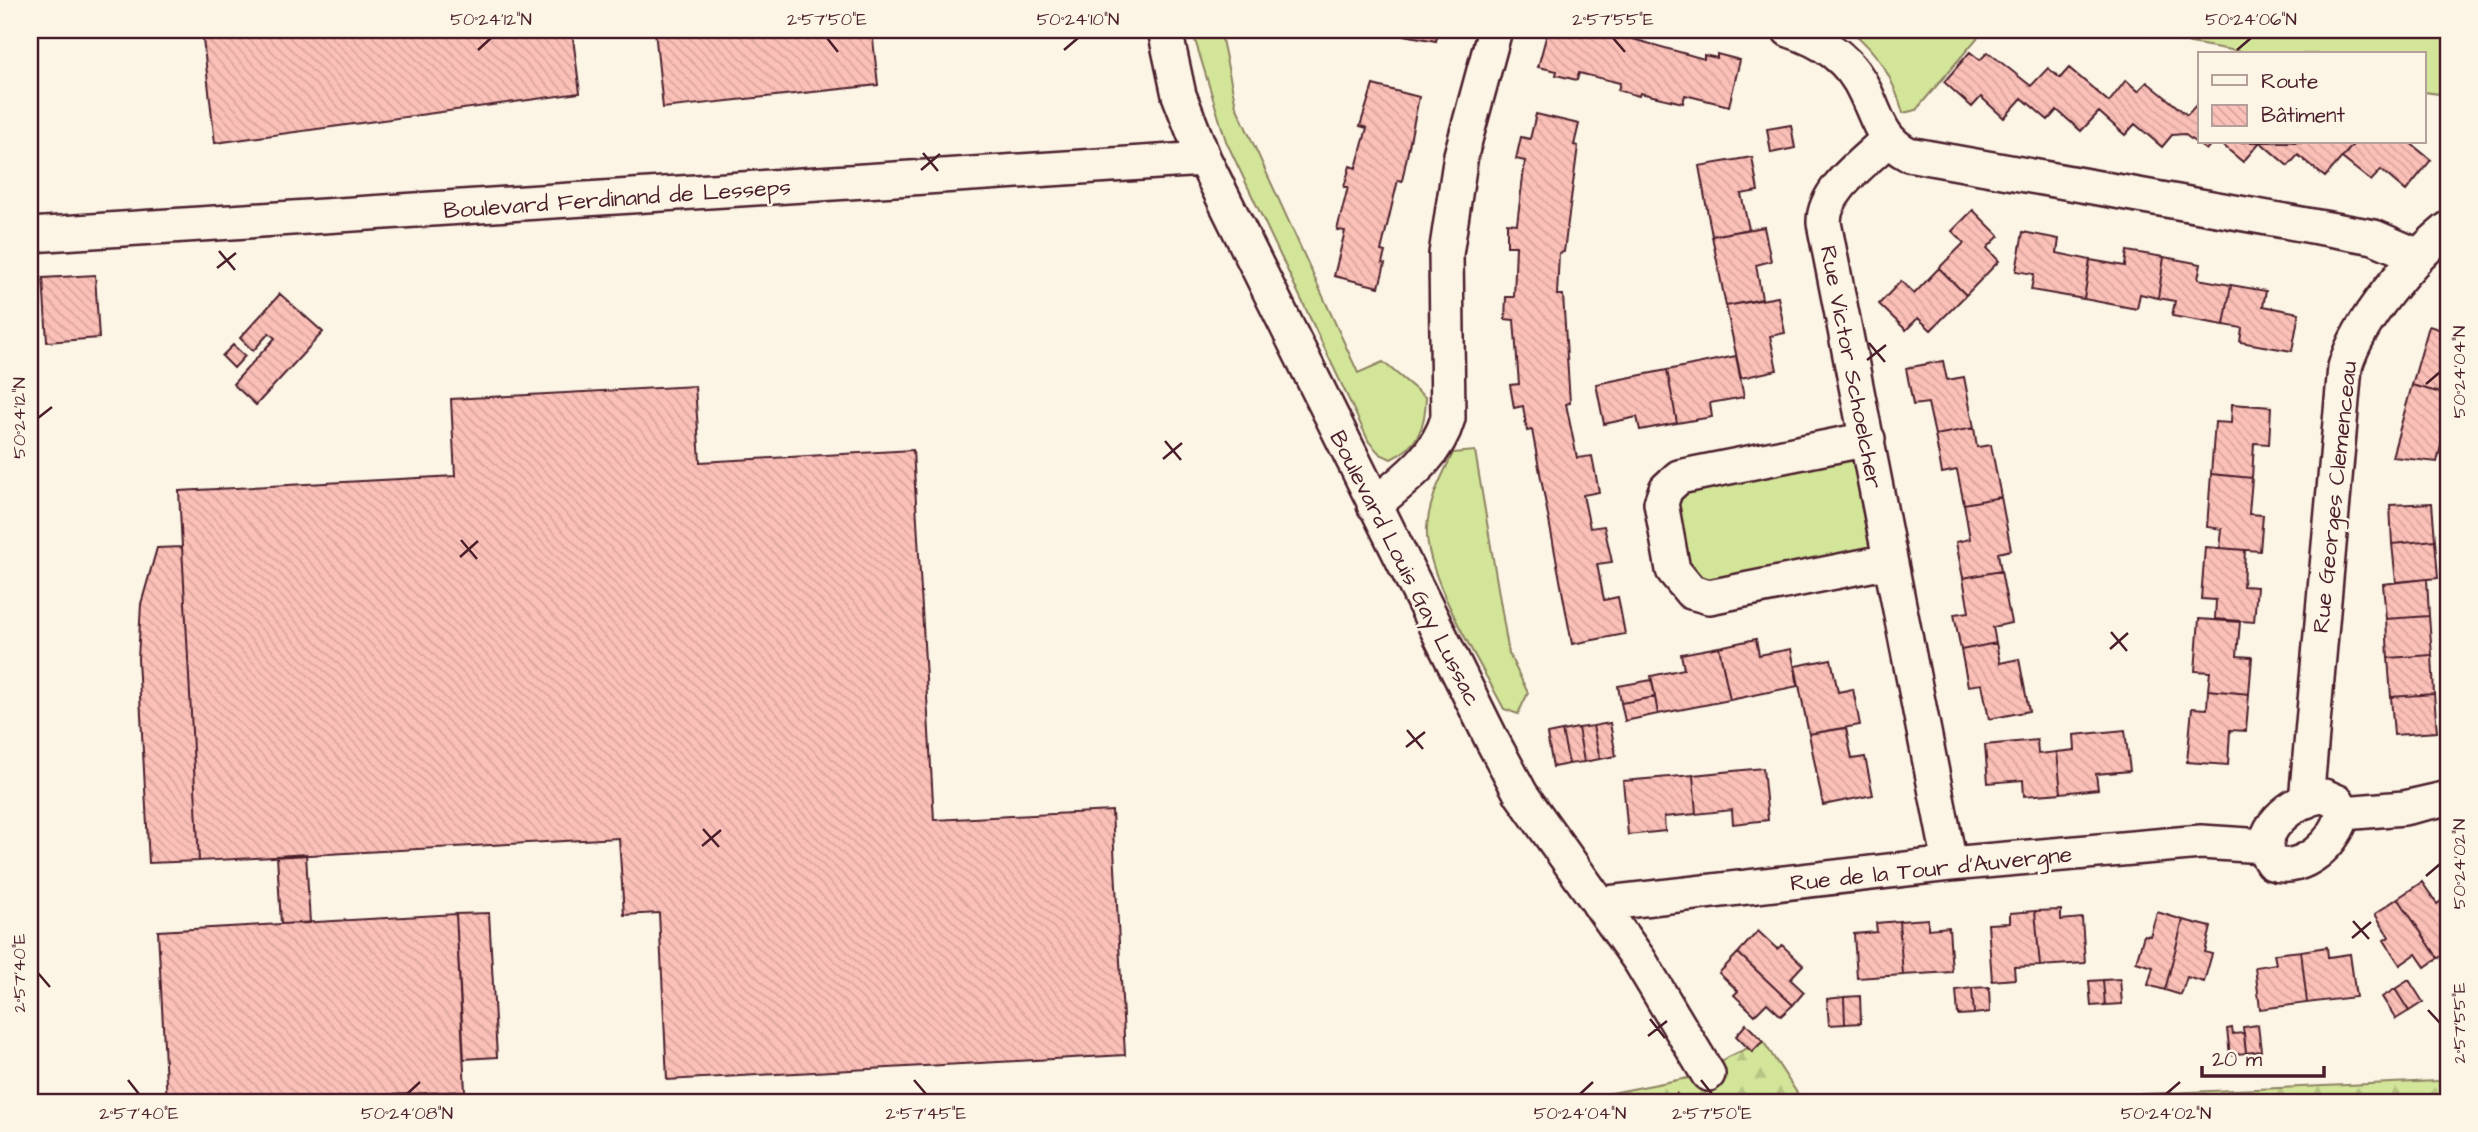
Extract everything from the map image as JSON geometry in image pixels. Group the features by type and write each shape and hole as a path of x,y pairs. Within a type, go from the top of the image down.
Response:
{"street":[{"name":"Boulevard Louis Gay Lussac","path":"1166,30 1179,95 1204,159 1374,505 1521,794 1640,961 1708,1073"},
{"path":"1374,505 1427,458 1443,434 1448,418 1446,254 1461,155 1495,30"},
{"path":"1789,30 1822,43 1846,63 1866,93 1887,140 1908,154 2374,237 2418,256"},
{"name":"Rue Victor Schoelcher","path":"1887,140 1846,181 1824,214 1950,864"},
{"name":"Boulevard Ferdinand de Lesseps","path":"30,234 1204,159"},
{"name":"Rue Georges Clemenceau","path":"2306,801 2345,367 2361,329 2418,256 2448,229"},
{"path":"1868,439 1679,477 1666,489 1661,503 1673,570 1691,592 1709,597 1891,561"},
{"path":"2324,796 2338,802 2343,813 2334,837 2304,860 2281,866 2272,863 2264,846 2265,838 2283,816 2306,801 2324,796"},
{"path":"2343,813 2404,808 2448,798"},
{"name":"Rue de la Tour d'Auvergne","path":"1599,904 1950,864 2201,842 2264,846"}],"green space":[{"path":"1192,30 1220,30 1236,106 1358,373 1383,362 1426,398 1419,434 1408,448 1391,459 1380,454 1369,442 1226,141"},
{"path":"1850,30 1984,30 1916,110 1903,113 1895,88 1884,67"},
{"path":"2116,30 2448,30 2448,95 2426,92 2426,52 2242,52"},
{"path":"1475,451 1509,654 1528,693 1518,714 1504,709 1469,645 1444,594 1429,548 1427,528 1430,508 1453,453"},
{"path":"1856,454 1874,550 1704,583 1691,576 1676,502 1680,492"},
{"path":"1763,1041 1803,1102 1566,1102 1708,1074 1728,1057"},
{"path":"2448,1080 2448,1102 1963,1102 2437,1081"}],"building":[{"path":"202,30 572,30 580,93 215,143"},
{"path":"655,30 872,30 878,85 663,108"},
{"path":"1378,30 1439,30 1436,41"},
{"path":"1548,30 1601,30 1704,59 1704,55 1717,58 1717,54 1740,60 1729,106 1685,95 1683,103 1640,93 1639,96 1618,90 1620,83 1579,73 1577,80 1556,75 1557,71 1538,67"},
{"path":"1970,52 1980,60 1988,52 2031,86 2048,68 2060,78 2069,68 2109,102 2126,80 2138,91 2147,82 2187,115 2198,103 2198,144 2211,144 2206,150 2184,134 2172,135 2162,147 2135,124 2125,135 2099,112 2081,131 2057,110 2048,120 2022,98 2004,118 1981,97 1972,107 1944,82"},
{"path":"1373,85 1419,97 1402,181 1398,180 1381,251 1385,252 1382,263 1385,264 1379,287 1334,276 1345,231 1337,230 1348,187 1344,187 1350,166 1356,168 1367,128 1360,126"},
{"path":"1536,114 1579,124 1574,145 1578,146 1564,252 1559,253 1557,295 1563,295 1570,403 1566,404 1577,458 1592,456 1599,492 1583,495 1590,528 1604,526 1612,562 1597,564 1604,600 1618,597 1625,634 1572,644 1532,430 1527,431 1523,406 1514,408 1510,385 1519,384 1514,320 1505,319 1506,297 1514,297 1516,246 1507,246 1507,223 1517,224 1525,161 1516,159 1521,137 1530,139"},
{"path":"1791,125 1795,148 1771,153 1767,129"},
{"path":"2221,144 2258,144 2243,162"},
{"path":"2262,144 2352,146 2325,177 2298,155 2288,166"},
{"path":"2353,144 2411,144 2431,160 2406,191 2381,170 2371,181 2342,158"},
{"path":"1752,157 1758,191 1741,194 1749,229 1712,236 1699,166"},
{"path":"1973,210 1999,236 1987,248 1999,261 1966,295 1939,268 1964,243 1952,231"},
{"path":"1764,227 1771,261 1756,265 1762,299 1726,306 1712,236"},
{"path":"2023,232 2059,239 2057,253 2090,260 2084,299 2031,290 2034,274 2016,271"},
{"path":"2127,251 2164,257 2158,298 2140,294 2137,309 2084,299 2090,260 2125,266"},
{"path":"2164,257 2201,264 2198,279 2231,285 2224,325 2172,316 2175,301 2158,298"},
{"path":"1939,268 1966,295 1931,330 1918,318 1906,330 1879,304 1901,281 1914,294"},
{"path":"95,275 99,338 47,342 43,278"},
{"path":"2231,285 2266,291 2263,306 2299,313 2292,351 2240,342 2242,328 2224,325"},
{"path":"280,294 323,332 256,405 233,384 275,338 269,333 253,351 240,338"},
{"path":"1778,297 1785,333 1770,336 1777,370 1741,378 1726,306"},
{"path":"2429,326 2448,332 2448,395 2412,385"},
{"path":"233,345 245,356 234,368 222,356"},
{"path":"1736,356 1744,397 1710,403 1712,417 1677,423 1667,370"},
{"path":"1943,361 1947,380 1964,377 1974,428 1935,435 1928,403 1913,405 1906,368"},
{"path":"1667,370 1677,423 1640,430 1637,417 1604,424 1596,384"},
{"path":"2412,385 2448,395 2448,435 2444,434 2437,462 2392,457"},
{"path":"695,386 700,462 913,450 934,820 1112,811 1125,1055 667,1080 659,913 624,915 619,838 199,861 179,491 455,476 451,399"},
{"path":"2232,404 2271,407 2269,444 2254,443 2252,478 2211,474 2215,422 2231,423"},
{"path":"1974,428 1977,447 1991,445 2001,497 1964,504 1957,470 1942,473 1935,435"},
{"path":"2211,474 2252,478 2249,514 2263,515 2260,551 2220,548 2222,529 2207,527"},
{"path":"2001,497 2011,550 1998,553 2001,571 1963,578 1956,542 1970,539 1964,504"},
{"path":"2432,503 2435,540 2392,544 2390,505"},
{"path":"2435,540 2438,578 2396,582 2392,544"},
{"path":"182,547 199,861 149,863 138,659 141,604 157,548"},
{"path":"2205,547 2245,550 2243,586 2257,587 2254,622 2215,619 2216,600 2201,599"},
{"path":"2001,571 2011,623 1993,627 1996,643 1961,650 1954,614 1969,612 1963,578"},
{"path":"2427,579 2429,616 2386,619 2383,584"},
{"path":"2429,616 2432,655 2388,658 2386,619"},
{"path":"2199,619 2240,622 2237,656 2252,657 2249,694 2208,690 2210,672 2195,671"},
{"path":"1756,639 1759,655 1791,649 1798,686 1730,700 1719,647"},
{"path":"1996,643 2000,663 2019,659 2029,711 1989,719 1982,684 1968,686 1961,650"},
{"path":"1719,647 1730,700 1658,714 1651,676 1684,669 1681,654"},
{"path":"2432,655 2434,694 2391,697 2388,658"},
{"path":"1831,659 1838,692 1853,689 1860,725 1809,734 1795,666"},
{"path":"1652,680 1655,697 1621,703 1618,686"},
{"path":"2208,690 2249,694 2246,731 2230,730 2228,765 2187,762 2192,708 2207,709"},
{"path":"2434,694 2437,732 2394,735 2391,697"},
{"path":"1655,697 1658,714 1625,721 1621,703"},
{"path":"1610,723 1616,756 1600,759 1593,726"},
{"path":"1593,726 1600,759 1584,762 1578,728"},
{"path":"1578,728 1584,762 1569,764 1562,731"},
{"path":"1846,728 1852,759 1865,757 1873,795 1823,805 1809,734"},
{"path":"2125,730 2130,771 2096,774 2098,789 2061,793 2057,752 2075,750 2074,735"},
{"path":"1562,731 1569,764 1553,767 1547,734"},
{"path":"2037,740 2038,754 2057,752 2061,793 2024,796 2023,780 1988,783 1985,745"},
{"path":"1763,768 1768,820 1733,824 1732,810 1696,814 1693,775"},
{"path":"1693,775 1696,814 1664,817 1665,831 1628,835 1623,781"},
{"path":"306,854 310,923 281,924 277,856"},
{"path":"2422,882 2437,904 2444,899 2448,906 2448,931 2445,933 2448,951 2438,958 2398,898"},
{"path":"2398,898 2438,958 2425,967 2416,954 2400,965 2384,940 2389,937 2375,914"},
{"path":"2061,910 2061,920 2082,918 2085,963 2040,966 2035,911"},
{"path":"2035,911 2040,966 2014,967 2015,979 1992,981 1988,924 2010,923 2010,913"},
{"path":"2157,912 2183,920 2165,990 2148,985 2153,967 2136,962 2144,935 2150,936"},
{"path":"489,913 497,1057 464,1059 456,914"},
{"path":"456,914 465,1091 256,1102 167,1102 158,931"},
{"path":"1928,919 1928,929 1949,927 1952,972 1903,975 1899,921"},
{"path":"2183,920 2211,927 2205,952 2212,954 2204,982 2187,977 2181,995 2165,990"},
{"path":"1899,921 1903,975 1857,978 1854,934 1877,932 1876,923"},
{"path":"1758,931 1777,949 1782,945 1803,965 1790,979 1804,992 1793,1005 1738,953"},
{"path":"2327,947 2328,957 2350,954 2356,997 2307,1003 2301,951"},
{"path":"2301,951 2307,1003 2260,1009 2255,967 2276,964 2274,954"},
{"path":"1738,953 1793,1005 1781,1016 1767,1003 1755,1015 1734,995 1738,991 1719,973"},
{"path":"2120,979 2122,1004 2105,1005 2103,980"},
{"path":"2103,980 2105,1005 2091,1006 2089,981"},
{"path":"2409,980 2423,1002 2409,1011 2395,989"},
{"path":"1989,987 1990,1012 1974,1014 1972,988"},
{"path":"1972,988 1974,1014 1958,1015 1956,990"},
{"path":"2395,989 2409,1011 2396,1019 2382,997"},
{"path":"1860,996 1861,1023 1845,1024 1844,997"},
{"path":"1844,997 1845,1024 1829,1025 1827,999"},
{"path":"1746,1024 1763,1041 1752,1052 1736,1036"},
{"path":"2258,1025 2261,1051 2246,1053 2243,1027"},
{"path":"2232,1028 2233,1034 2244,1033 2246,1053 2230,1055 2227,1029"}]}
